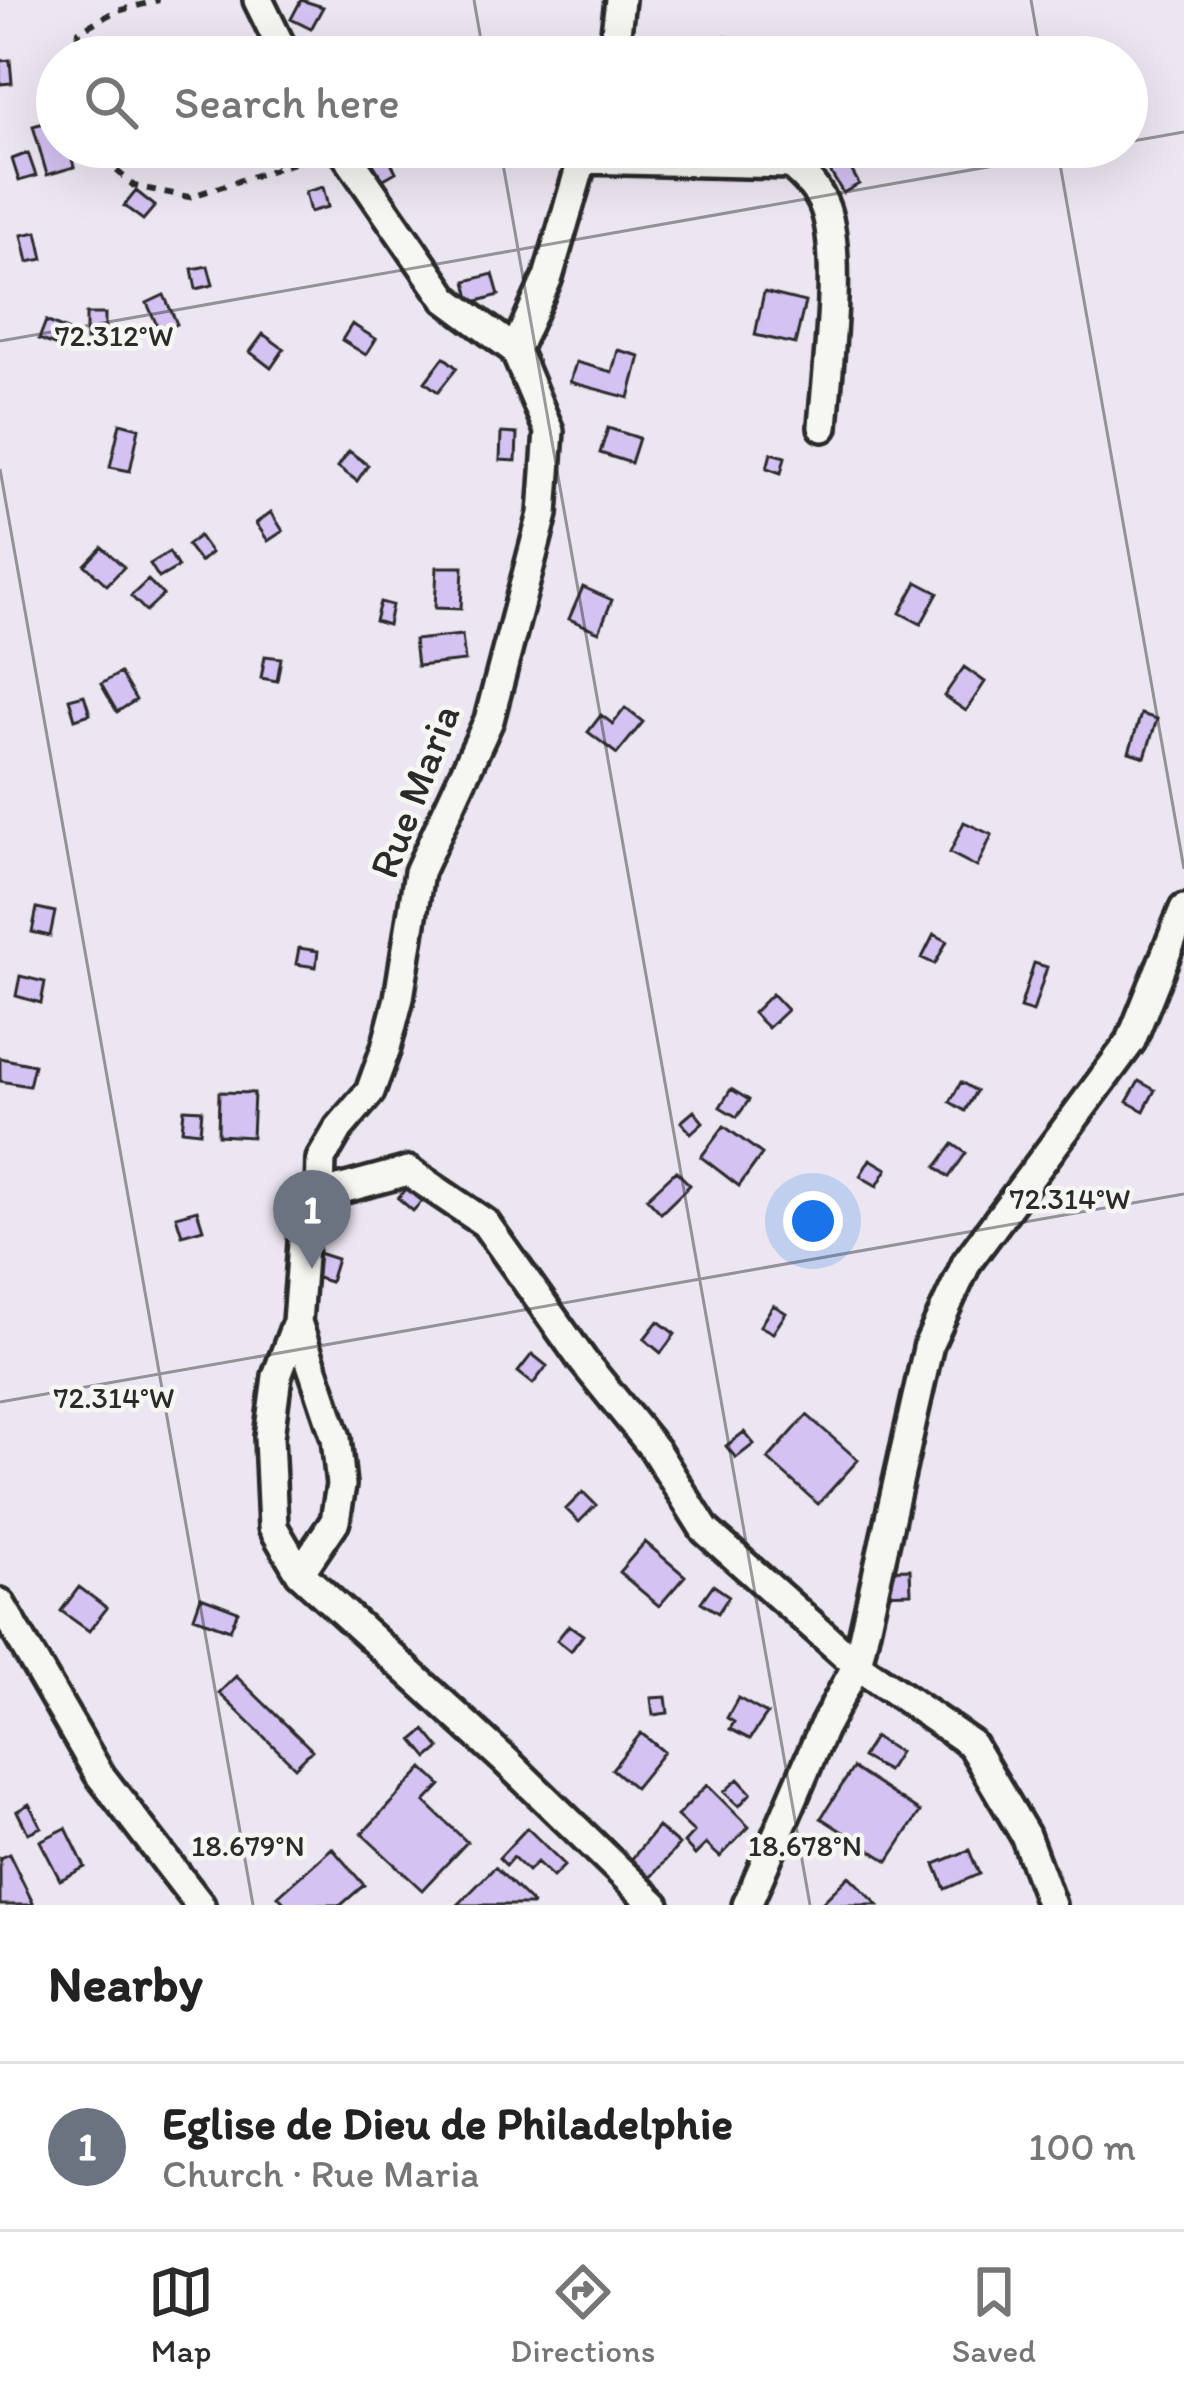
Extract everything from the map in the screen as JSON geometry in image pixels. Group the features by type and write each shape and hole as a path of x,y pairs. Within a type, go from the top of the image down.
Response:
{"street":[{"path":"258,0 276,36"},
{"path":"616,36 620,0"},
{"name":"Rue Maria","path":"301,1574 335,1521 341,1484 336,1438 297,1322 305,1216 320,1195 321,1159 370,1091 386,1048 419,872 489,720 543,514 549,431 514,350 446,299 355,168"},
{"path":"514,350 548,278 580,168"},
{"path":"795,168 808,179 825,208 830,252 823,428"},
{"path":"747,1905 857,1665 929,1344 967,1262 1131,1041 1184,909"},
{"path":"320,1195 408,1171 485,1223 583,1361 655,1450 705,1530 857,1665 971,1744 1025,1834 1051,1905"},
{"path":"297,1322 277,1376 268,1437 273,1527 301,1574 656,1905"},
{"path":"0,1603 99,1774 200,1905"}],"path":[{"path":"78,36 79,31 114,12 159,0"},
{"path":"113,168 134,187 189,197 279,168"}],"building":[{"path":"301,0 323,7 311,29 291,19"},
{"path":"10,60 12,83 0,84 0,61"},
{"path":"28,153 36,176 19,181 12,159"},
{"path":"375,168 394,168 396,172 382,180"},
{"path":"828,168 850,168 859,184 843,193"},
{"path":"323,187 328,207 310,212 305,192"},
{"path":"136,191 155,206 143,220 124,206"},
{"path":"37,232 43,259 28,262 22,235"},
{"path":"208,266 213,285 196,289 192,269"},
{"path":"493,274 499,295 471,303 466,281"},
{"path":"764,292 805,302 795,344 755,335"},
{"path":"164,295 177,324 160,332 147,303"},
{"path":"86,314 105,314 105,340 86,340"},
{"path":"46,321 69,331 62,348 39,339"},
{"path":"352,324 376,339 366,355 342,340"},
{"path":"263,334 284,349 271,368 250,352"},
{"path":"618,350 640,356 629,398 570,382 576,362 612,372"},
{"path":"444,357 457,368 438,392 425,382"},
{"path":"120,423 139,428 130,471 110,467"},
{"path":"608,428 639,438 631,463 600,453"},
{"path":"501,433 517,434 516,461 500,460"},
{"path":"349,451 368,465 357,481 338,467"},
{"path":"771,453 785,457 781,473 767,468"},
{"path":"271,512 283,531 268,541 256,523"},
{"path":"199,536 211,553 200,562 187,545"},
{"path":"102,547 124,567 107,585 85,565"},
{"path":"169,552 178,567 159,578 150,564"},
{"path":"437,567 463,567 461,609 435,608"},
{"path":"148,580 163,595 146,611 131,596"},
{"path":"917,582 938,593 921,624 900,613"},
{"path":"583,587 612,600 599,632 569,619"},
{"path":"380,602 392,605 388,625 375,621"},
{"path":"462,635 465,661 417,666 414,640"},
{"path":"265,656 281,658 277,681 261,678"},
{"path":"964,667 985,682 966,711 944,696"},
{"path":"120,673 136,700 117,712 101,684"},
{"path":"84,695 90,714 75,719 69,699"},
{"path":"625,708 643,722 617,754 588,732 601,715 613,724"},
{"path":"1141,714 1157,719 1145,757 1129,752"},
{"path":"964,822 992,835 977,867 950,853"},
{"path":"37,908 55,912 50,936 32,932"},
{"path":"934,934 947,941 935,964 922,958"},
{"path":"299,948 318,951 316,967 296,964"},
{"path":"1034,963 1047,967 1033,1012 1020,1008"},
{"path":"20,976 45,982 41,1003 16,996"},
{"path":"772,994 787,1010 768,1028 753,1013"},
{"path":"0,1058 34,1065 29,1086 0,1081"},
{"path":"1139,1081 1155,1090 1144,1111 1127,1102"},
{"path":"961,1082 976,1091 965,1111 950,1102"},
{"path":"731,1089 749,1100 737,1117 720,1107"},
{"path":"219,1092 254,1093 252,1137 218,1135"},
{"path":"184,1109 202,1110 200,1132 182,1130"},
{"path":"694,1111 703,1122 691,1133 681,1122"},
{"path":"724,1126 762,1154 739,1186 701,1157"},
{"path":"953,1144 966,1153 949,1177 936,1167"},
{"path":"870,1159 887,1169 877,1186 860,1176"},
{"path":"676,1171 690,1185 661,1213 647,1198"},
{"path":"407,1187 422,1201 413,1211 398,1198"},
{"path":"197,1210 203,1229 182,1235 176,1216"},
{"path":"309,1250 337,1259 330,1282 302,1273"},
{"path":"773,1305 786,1313 773,1333 760,1326"},
{"path":"658,1321 675,1334 661,1353 644,1339"},
{"path":"532,1354 547,1366 533,1384 518,1372"},
{"path":"807,1415 858,1460 818,1504 768,1459"},
{"path":"744,1432 754,1444 736,1458 726,1446"},
{"path":"583,1492 596,1505 579,1522 566,1509"},
{"path":"645,1542 685,1576 659,1606 619,1572"},
{"path":"910,1569 911,1593 875,1594 875,1570"},
{"path":"713,1585 729,1596 718,1613 701,1602"},
{"path":"79,1587 107,1608 89,1631 61,1611"},
{"path":"201,1597 238,1611 230,1630 194,1617"},
{"path":"569,1625 583,1635 571,1651 557,1640"},
{"path":"236,1676 312,1750 295,1767 219,1693"},
{"path":"666,1697 668,1713 653,1715 651,1698"},
{"path":"738,1698 767,1714 750,1739 730,1729 734,1722 727,1718"},
{"path":"425,1730 440,1748 428,1758 413,1740"},
{"path":"641,1733 664,1752 635,1788 612,1769"},
{"path":"874,1737 899,1752 887,1771 862,1757"},
{"path":"423,1768 441,1785 425,1802 467,1842 422,1890 362,1834"},
{"path":"853,1768 920,1812 888,1861 821,1818"},
{"path":"738,1779 751,1793 739,1806 724,1792"},
{"path":"707,1785 749,1827 720,1857 706,1844 695,1855 684,1843 694,1832 677,1816"},
{"path":"29,1804 41,1827 28,1833 17,1811"},
{"path":"658,1827 679,1845 650,1878 630,1861"},
{"path":"66,1828 85,1867 60,1880 40,1841"},
{"path":"527,1828 565,1865 553,1877 537,1862 528,1871 513,1857 506,1865 499,1858"},
{"path":"332,1848 364,1885 341,1905 286,1905 278,1896"},
{"path":"969,1850 979,1874 945,1889 935,1864"},
{"path":"9,1854 33,1903 29,1905 0,1905 0,1858"},
{"path":"495,1867 533,1904 458,1905"},
{"path":"849,1876 878,1905 820,1905"}],"place":[{"name":"Eglise de Dieu de Philadelphie","path":"312,1269"}]}
